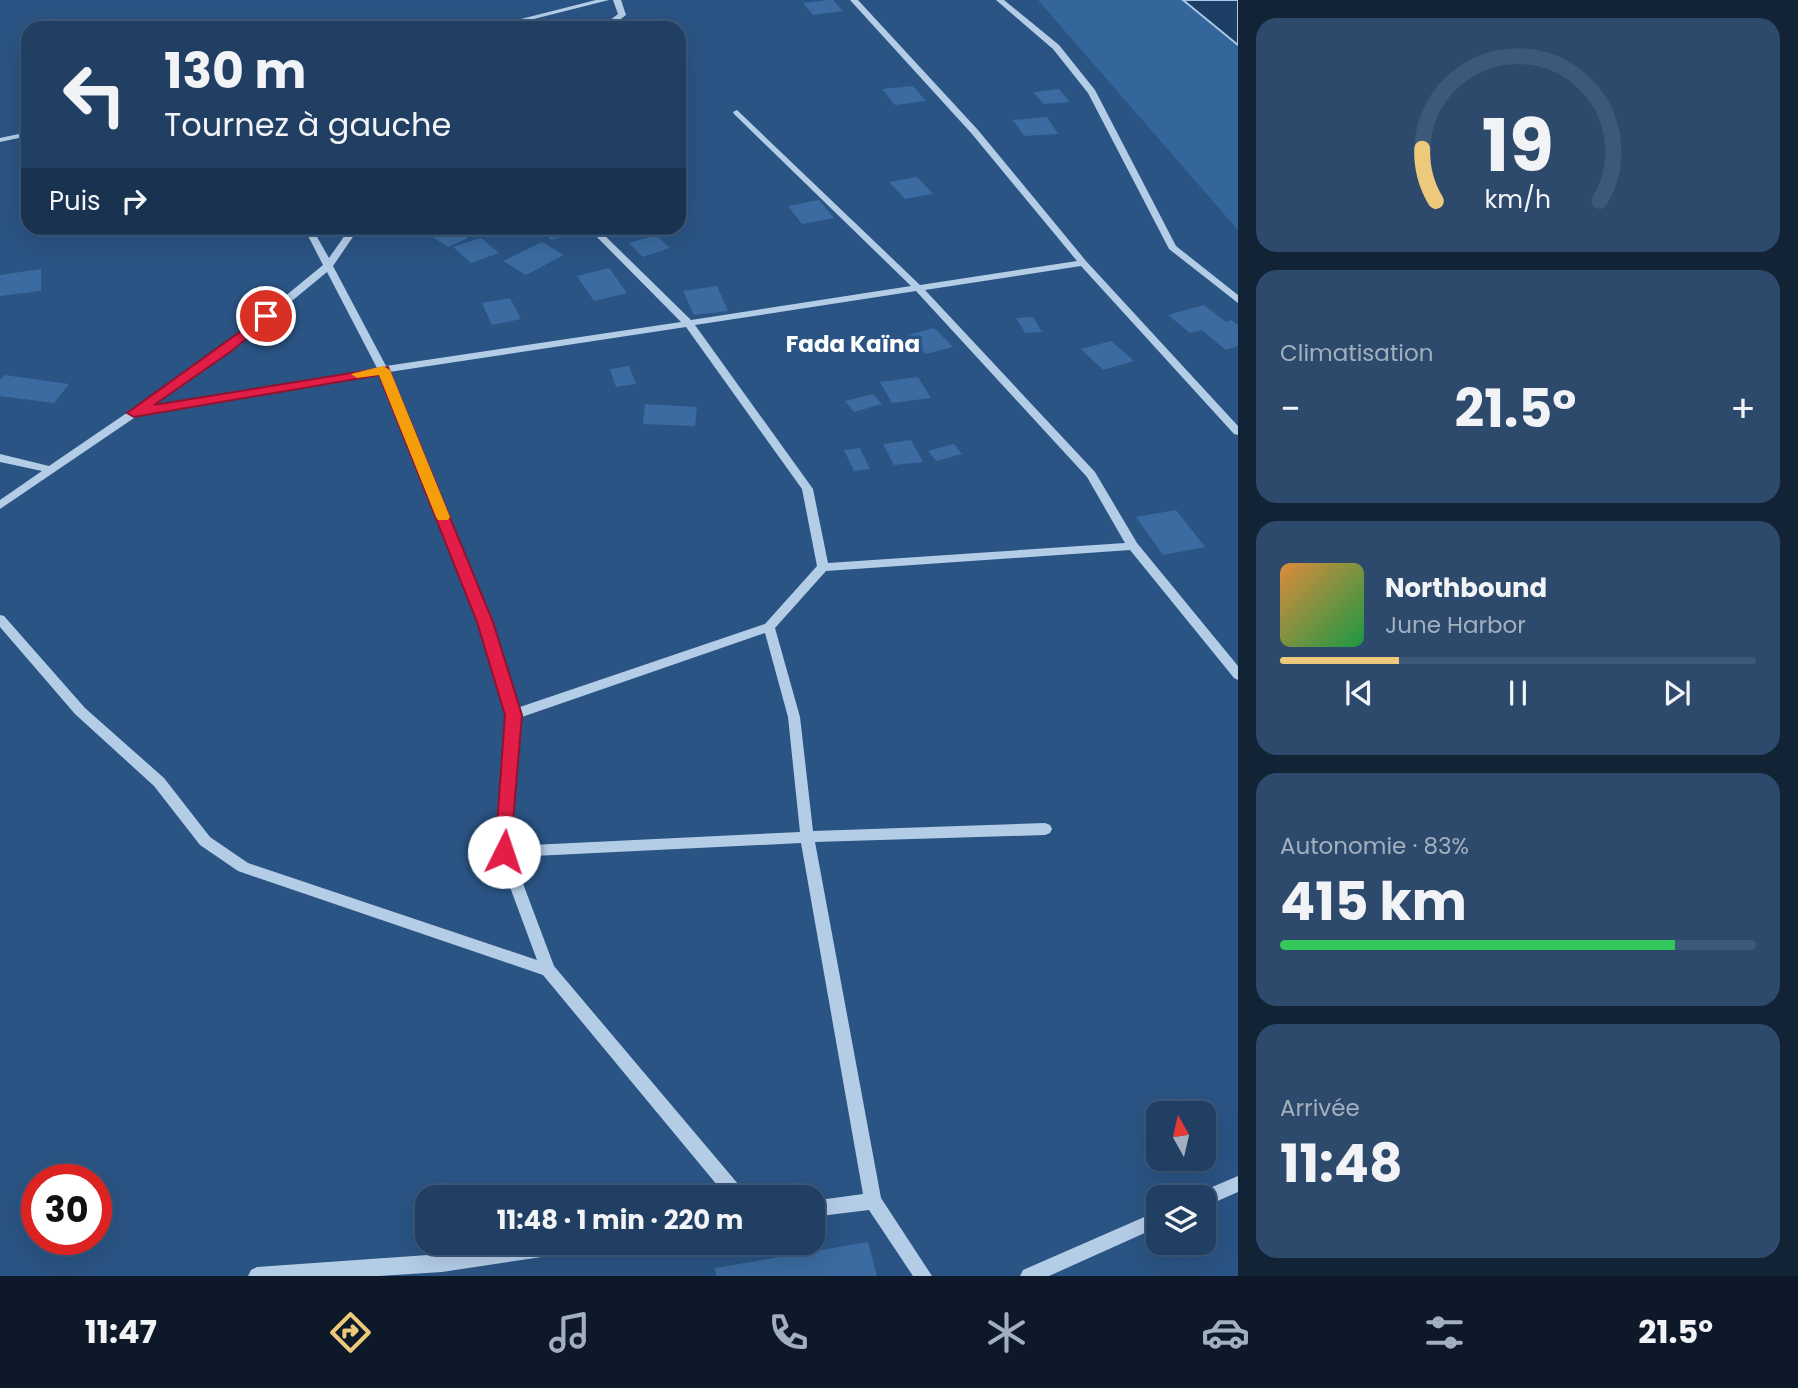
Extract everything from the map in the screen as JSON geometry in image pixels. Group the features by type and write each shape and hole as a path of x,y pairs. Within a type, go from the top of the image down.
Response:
{"street":[{"path":"518,21 605,0"},
{"path":"614,21 622,15 617,0"},
{"path":"854,0 975,132 1083,263 1238,432"},
{"path":"1000,0 1056,47 1092,92 1172,247 1238,300"},
{"path":"737,112 919,289 1091,475 1133,546 1238,675"},
{"path":"0,140 21,136"},
{"path":"311,235 383,370 485,622 513,715 504,852 548,970 728,1185"},
{"path":"0,505 226,349 327,267 349,235"},
{"path":"599,235 688,323 807,488 824,567"},
{"path":"134,413 383,370 1083,263"},
{"path":"0,458 51,470"},
{"path":"513,715 769,627 824,567 1133,546"},
{"path":"0,620 80,711 159,782 205,841 243,867 548,970"},
{"path":"769,627 794,717 807,836 873,1201 923,1276"},
{"path":"504,852 807,836 1045,829"},
{"path":"1216,1194 1238,1184"},
{"path":"825,1207 873,1201"},
{"path":"1029,1276 1146,1224"},
{"path":"257,1276 442,1269 515,1255"}],"shaded area":[{"path":"1038,0 1183,0 1238,45 1238,230"},
{"path":"1183,0 1238,0 1238,45"}],"building":[{"path":"833,0 843,11 813,15 803,3"},
{"path":"913,86 926,101 895,105 882,89"},
{"path":"1059,89 1070,102 1044,104 1033,92"},
{"path":"1047,117 1058,134 1024,136 1013,120"},
{"path":"917,177 933,194 905,199 889,182"},
{"path":"819,200 834,218 802,224 788,206"},
{"path":"430,235 464,235 468,238 448,247"},
{"path":"546,235 568,235 551,240"},
{"path":"656,235 670,248 643,257 629,243"},
{"path":"481,238 499,253 471,263 453,247"},
{"path":"542,242 564,255 526,275 503,261"},
{"path":"609,268 627,293 594,301 577,276"},
{"path":"41,269 41,291 0,296 0,275"},
{"path":"717,286 728,311 694,315 683,291"},
{"path":"510,298 521,319 492,325 482,303"},
{"path":"1204,305 1226,322 1231,320 1238,325 1238,346 1226,350 1202,330 1190,333 1168,315"},
{"path":"1033,317 1042,332 1025,333 1016,318"},
{"path":"934,328 953,347 926,354 908,335"},
{"path":"1111,341 1134,361 1103,370 1081,349"},
{"path":"629,366 636,384 616,387 610,369"},
{"path":"4,375 69,384 54,403 0,396 0,380"},
{"path":"918,377 931,398 892,403 880,382"},
{"path":"873,394 882,404 854,412 845,401"},
{"path":"645,404 697,407 695,426 643,424"},
{"path":"911,440 923,462 894,465 883,444"},
{"path":"954,444 962,454 936,461 928,451"},
{"path":"860,448 870,469 854,471 844,450"},
{"path":"1176,510 1205,547 1163,555 1136,517"},
{"path":"868,1242 877,1276 716,1276 715,1268 792,1255 825,1255 825,1249"}],"slow traffic":[{"path":"357,374 383,370 443,517"}],"district":[{"name":"Fada Kaïna","path":"853,344"}],"route":[{"path":"266,316 226,349 134,413 383,370 485,622 513,715 504,852"}]}
